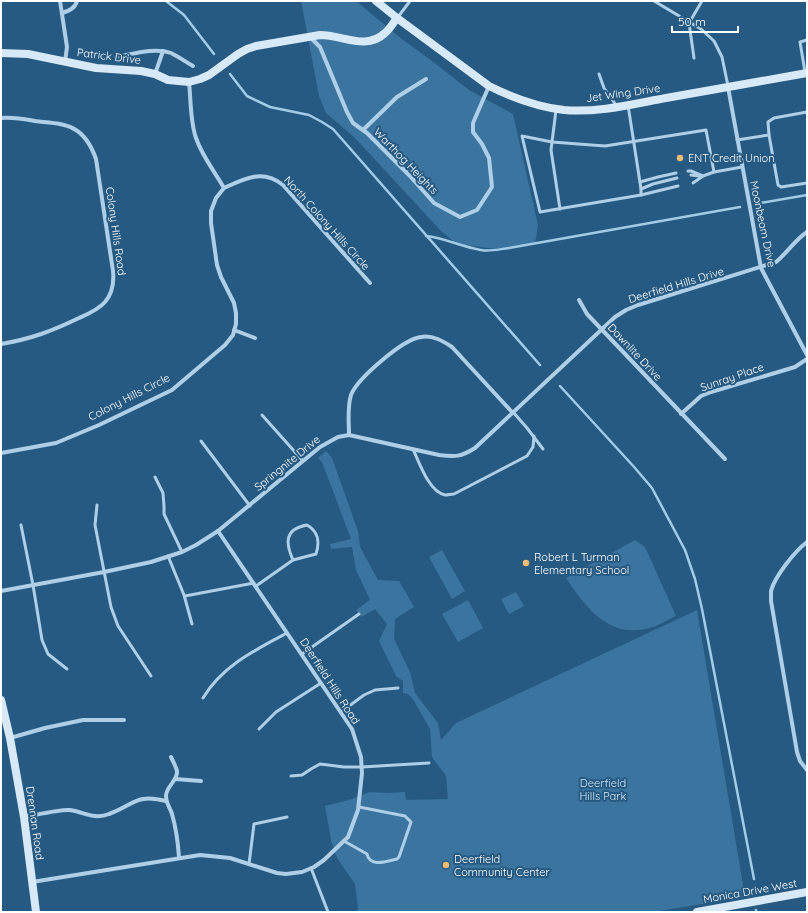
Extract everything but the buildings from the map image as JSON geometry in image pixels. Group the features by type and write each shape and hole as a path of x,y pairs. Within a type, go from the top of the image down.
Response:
{"street":[{"path":"60,1 67,47 65,62"},
{"path":"62,13 71,10 77,1"},
{"name":"Jet Wing Drive","path":"376,1 489,86 504,94 542,106 581,110 617,107 806,73"},
{"path":"255,338 234,330 236,324 234,303 221,277 217,265 211,223 211,211 216,198 224,188 196,138 193,124 189,82 200,80 238,54 256,46 331,35 358,42 367,42 375,40 385,33 397,18"},
{"name":"Warthog Heights","path":"310,37 320,47 324,54 347,112 353,123 363,130 410,176 434,203 460,218 477,210 492,187 489,158 482,144 473,132 473,123 489,86"},
{"path":"116,57 152,51 163,51 172,54 193,66"},
{"path":"155,74 163,51"},
{"name":"Patrick Drive","path":"1,53 28,54 96,68 141,71 155,74 168,80 189,82"},
{"path":"363,130 397,97 426,79"},
{"name":"Moonbeam Drive","path":"728,87 761,268 807,355"},
{"name":"Colony Hills Road","path":"1,118 61,123 79,132 86,140 96,159 114,282 106,301 99,308 50,332 32,338 1,344"},
{"name":"North Colony Hills Circle","path":"224,188 244,178 263,177 274,179 283,185 370,283"},
{"name":"Deerfield Hills Drive","path":"601,329 615,317 638,305 761,268 776,262 783,257 799,237 807,232"},
{"name":"Dawnlite Drive","path":"579,300 587,314 681,414"},
{"name":"Springnite Drive","path":"1,591 151,562 182,552 218,531 250,506 302,461 328,441 338,437 349,435 452,457 466,454 475,448 601,329"},
{"name":"Colony Hills Circle","path":"1,453 56,443 68,439 172,390 225,345 233,335 234,330"},
{"path":"349,435 349,405 355,386 400,346 409,340 420,337 432,337 443,341 452,348 512,412"},
{"name":"Sunray Place","path":"681,414 701,396 795,367 807,359"},
{"path":"681,414 726,459"},
{"name":"Deerfield Hills Road","path":"32,882 200,854 230,858 277,873 286,874 302,872 324,860 348,837 359,807 362,768 361,757 352,729 218,531"},
{"path":"807,542 800,547 781,572 771,590 771,601 797,752 800,761 807,770"},
{"name":"Drennan Road","path":"1,700 10,738 24,817 36,912"},
{"path":"10,738 45,728 83,720 124,720"},
{"path":"171,756 177,772 175,779 169,787 166,795 166,802 172,813 177,833 179,857"},
{"path":"175,779 201,781"},
{"path":"24,817 69,810 96,817 108,814 135,801 154,798 166,802"},
{"name":"Monica Drive West","path":"697,912 807,892"}],"lane":[{"path":"397,18 410,1"},
{"path":"654,1 707,33 714,41 719,49 728,87"},
{"path":"694,58 689,23 702,1"},
{"path":"806,73 800,42 807,40"},
{"path":"599,74 604,88 617,107"},
{"path":"628,105 641,195"},
{"path":"556,108 551,150 560,209"},
{"path":"807,112 774,118 768,122 778,185 781,187 807,183"},
{"path":"678,186 641,195 540,212 522,136 552,142 605,146 706,130 714,172"},
{"path":"737,140 769,135"},
{"path":"693,183 703,176 714,172 742,168"},
{"path":"688,172 691,171 703,176"},
{"path":"691,175 703,176"},
{"path":"640,182 658,176 676,176 641,189"},
{"path":"512,412 544,449"},
{"path":"262,414 302,461"},
{"path":"413,449 431,486 437,492 445,495 454,494 527,456 533,447 534,436"},
{"path":"201,441 250,506"},
{"path":"155,477 163,493 164,514 182,552"},
{"path":"97,505 95,525 111,607 118,626 151,676"},
{"path":"21,525 42,640 48,654 66,669"},
{"path":"185,596 255,585 293,560 316,554 319,547 317,536 307,525 298,527 288,536 290,553 293,560"},
{"path":"168,556 185,596 192,624"},
{"path":"302,654 359,614"},
{"path":"203,698 210,686 227,669 252,652 287,633"},
{"path":"259,729 276,712 321,682"},
{"path":"341,712 364,695 374,690 398,688"},
{"path":"290,776 302,775 320,764 362,768 429,763"},
{"path":"344,841 367,854 368,859 375,863 397,859 399,857 411,822 408,818 405,816 359,807"},
{"path":"249,864 254,824 287,817"},
{"path":"311,868 328,912"}],"green space":[{"path":"301,1 356,1 398,36 469,90 513,114 538,225 535,244 496,249 457,244 441,231 355,138 326,113 319,96"},
{"name":"Deerfield Hills Park","path":"326,451 332,458 358,531 360,547 378,580 399,581 414,607 395,619 394,639 410,672 415,693 438,723 441,740 456,723 697,610 745,897 653,912 356,912 358,908 355,884 337,858 331,840 325,806 352,799 370,792 405,792 406,800 448,799 446,776 432,757 430,729 413,699 408,694 403,693 403,681 396,676 379,641 387,624 375,609 361,617 356,610 370,600 356,570 352,547 331,549 330,544 351,539 322,462 318,458"},
{"path":"635,540 645,547 676,616 656,626 640,630 626,630 614,627 593,612 583,602 566,578"},
{"path":"442,550 465,591 452,599 429,557"},
{"path":"516,592 524,606 509,614 501,599"},
{"path":"468,600 483,628 458,642 442,614"}],"waterway":[{"path":"166,1 184,15 214,54"},
{"path":"230,74 247,96 270,107 309,115 333,129 540,365"},
{"path":"760,203 807,195"},
{"path":"426,236 474,249 491,251 740,207"},
{"path":"560,386 652,488 685,550 695,579 702,609 754,879"}],"place":[{"name":"ENT Credit Union","path":"680,158"},
{"name":"Robert L Turman Elementary School","path":"526,563"},
{"name":"Deerfield Community Center","path":"446,865"}]}
